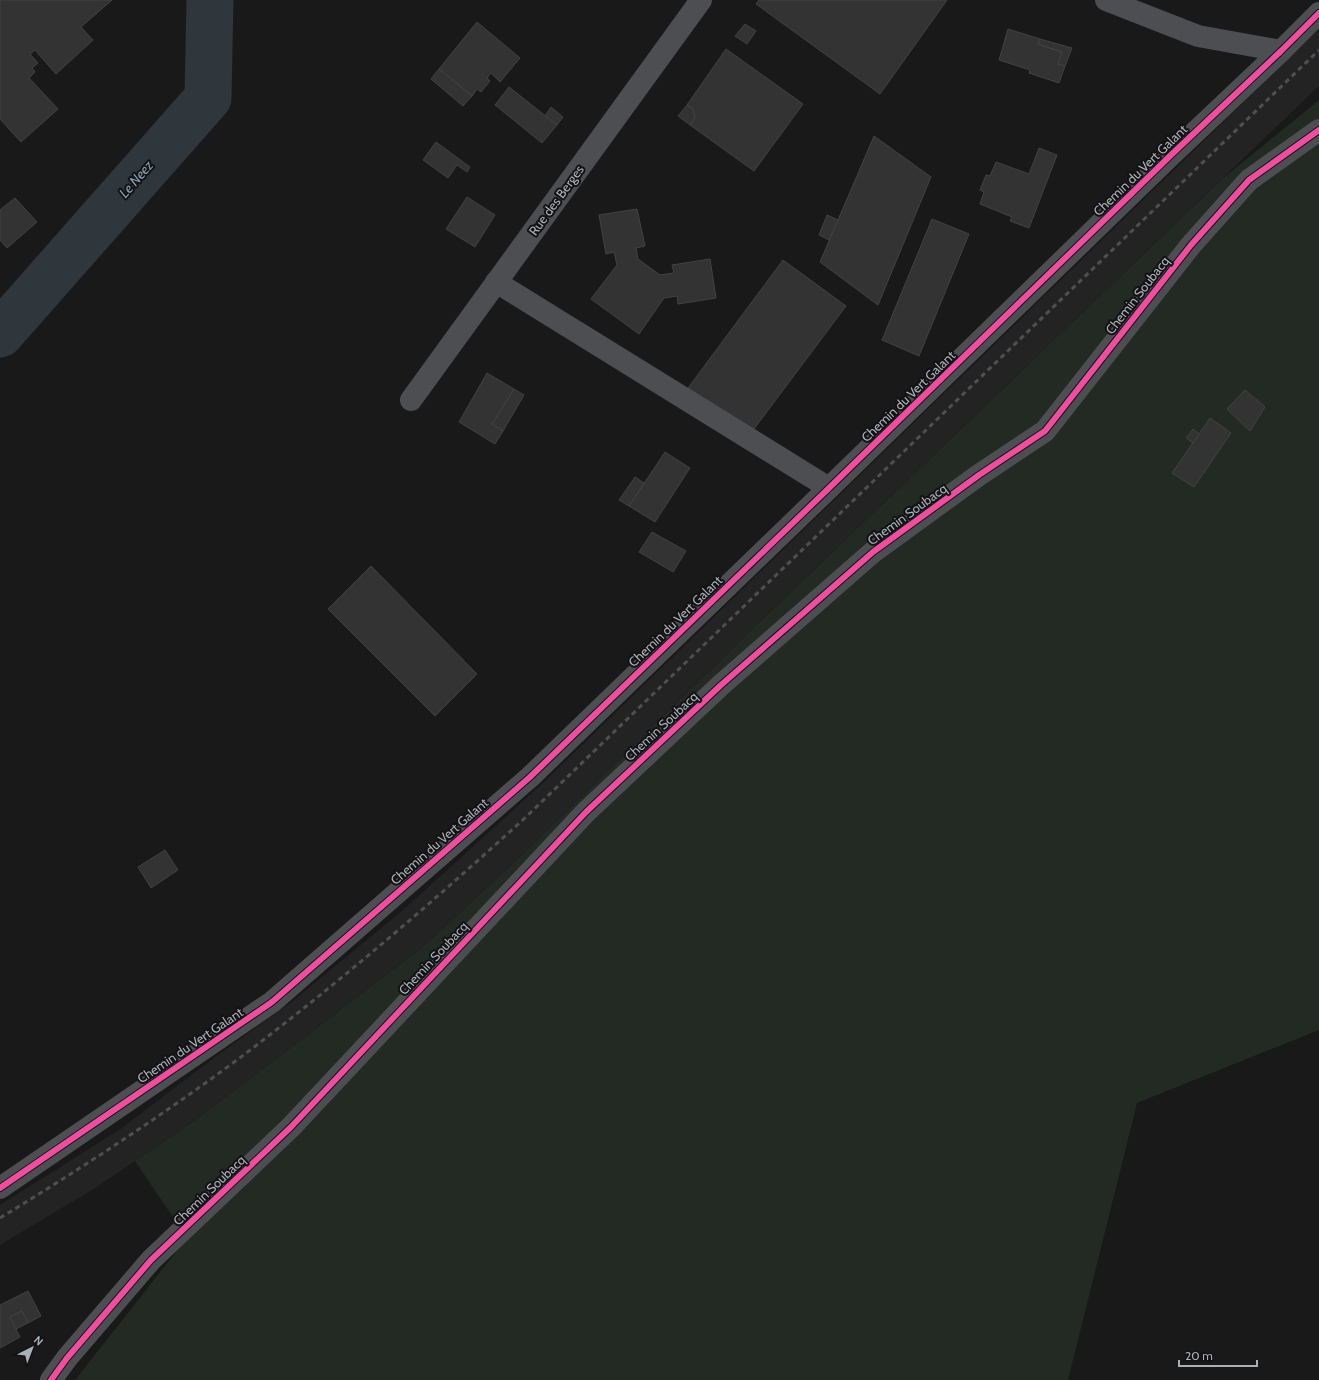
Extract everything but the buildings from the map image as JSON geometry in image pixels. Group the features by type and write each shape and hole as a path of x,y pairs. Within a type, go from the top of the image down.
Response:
{"street":[{"name":"Rue des Berges","path":"411,400 701,0"},
{"path":"1106,0 1198,36 1281,51"},
{"name":"Chemin du Vert Galant","path":"0,1188 272,1002 530,777 1319,13"},
{"name":"Chemin Soubacq","path":"51,1380 67,1358 151,1260 291,1126 586,812 721,685 873,552 978,475 1045,432 1191,245 1249,180 1319,130"},
{"path":"496,282 829,488"}],"shaded area":[{"path":"1319,29 1319,86 745,636 523,854 424,946 201,1116 97,1187 0,1245 0,1205 122,1128 211,1060 294,1000 403,910 543,783"},
{"path":"1319,100 1319,1030 1137,1103 1068,1380 75,1380 187,1238 135,1161 201,1116 424,946 523,854 745,636 1222,179"}],"waterway":[{"name":"Le Neez","path":"0,334 208,98 210,0"}],"railway":[{"path":"0,1218 61,1180 182,1100 241,1057 314,1000 457,879 526,817 1319,50"}],"cycle path":[{"path":"0,1188 272,1002 530,777 1319,13"},
{"path":"51,1380 67,1358 151,1260 291,1127 586,812 721,685 873,552 979,475 1045,431 1191,245 1249,180 1319,130"}]}
